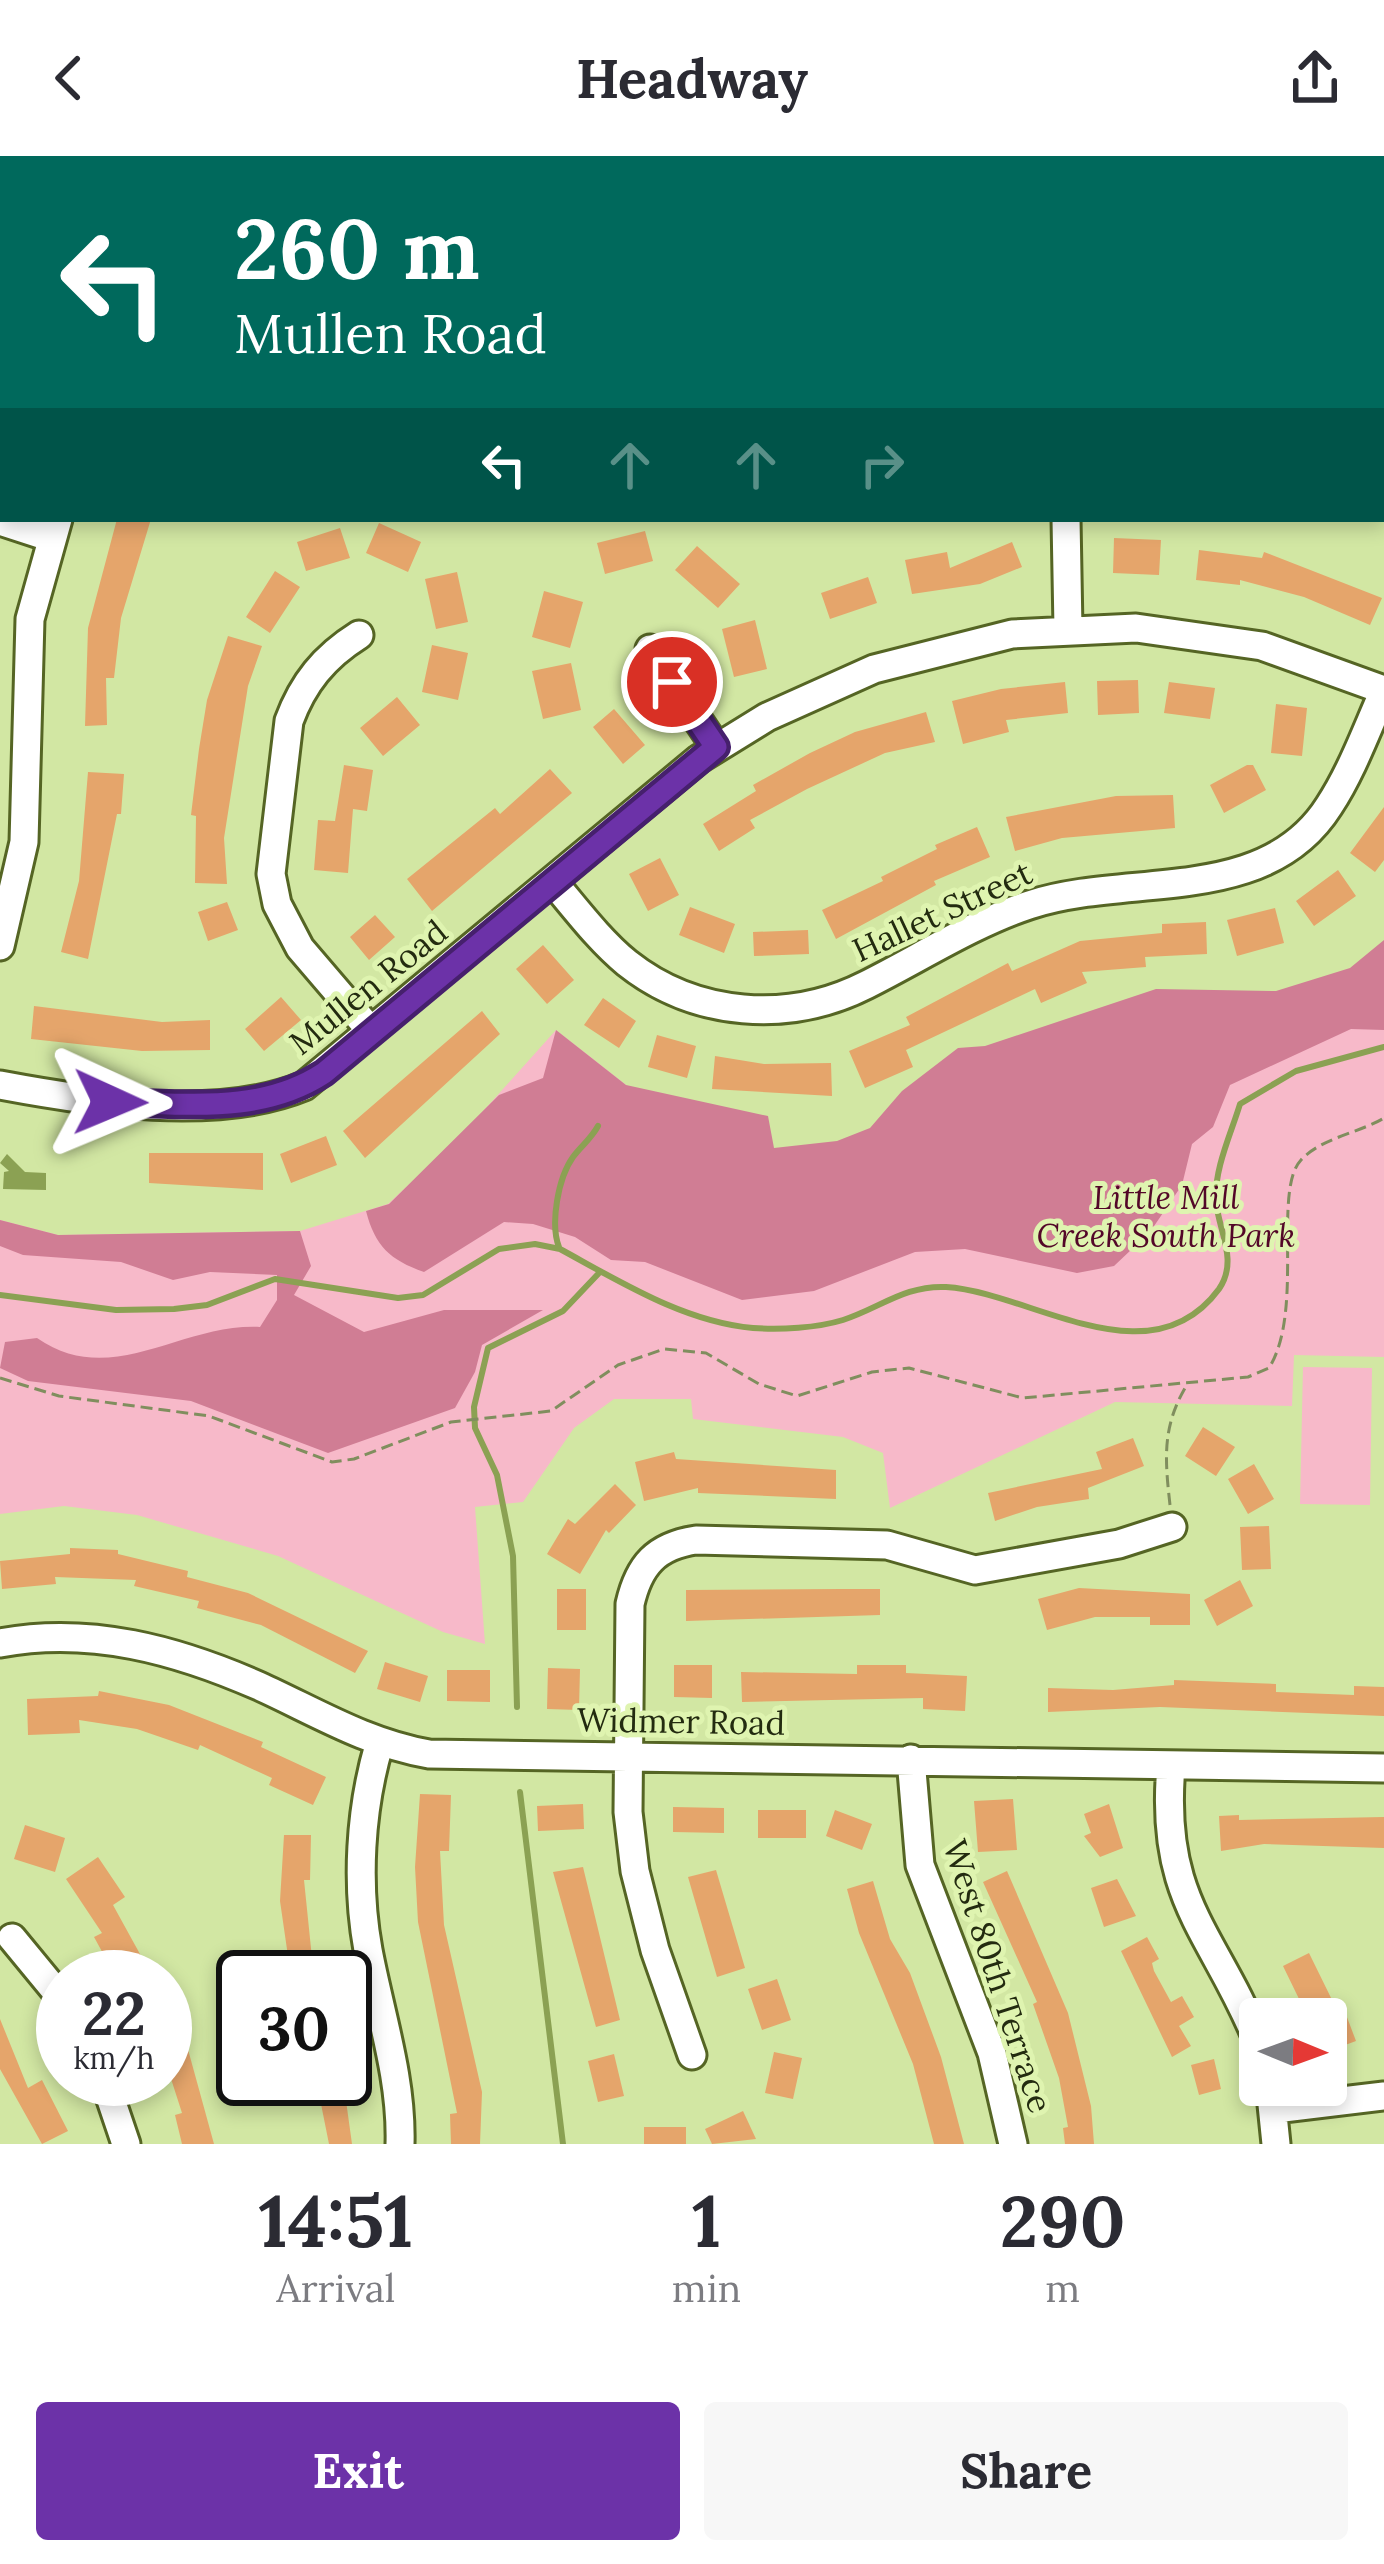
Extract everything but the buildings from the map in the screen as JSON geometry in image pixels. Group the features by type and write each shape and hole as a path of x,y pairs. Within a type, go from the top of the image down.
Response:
{"street":[{"path":"0,946 24,842 30,619 55,529 12,522"},
{"path":"1066,522 1068,629"},
{"name":"Mullen Road","path":"0,1085 110,1102 249,1103 304,1086 716,747 809,695 941,649 1068,629 1136,628 1262,646 1384,690"},
{"path":"359,635 316,669 293,709 271,874 288,929 371,1031"},
{"path":"650,649 716,747"},
{"name":"Hallet Street","path":"553,883 612,950 662,985 719,1006 800,1008 862,987 1028,905 1081,891 1208,879 1262,864 1304,836 1328,809 1384,690"},
{"path":"692,2055 655,1950 635,1871 627,1756 630,1604 636,1579 650,1557 675,1543 696,1540 855,1543 887,1545 975,1570 1080,1547 1119,1544 1172,1527"},
{"name":"Widmer Road","path":"0,1642 54,1636 134,1644 257,1686 380,1745 429,1754 1384,1768"},
{"path":"380,1745 368,1799 362,1900 394,2071 400,2144"},
{"name":"West 80th Terrace","path":"911,1759 920,1865 992,2053 1013,2144"},
{"path":"1171,1766 1169,1828 1183,1896 1239,2005"},
{"path":"12,1938 36,1967"},
{"path":"1347,2096 1384,2096"},
{"path":"113,2106 126,2144"},
{"path":"1274,2106 1276,2144"}],"path":[{"path":"0,1378 59,1396 209,1416 332,1462 463,1421 551,1411 618,1365 664,1349 706,1353 759,1384 797,1396 872,1372 909,1368 1023,1398 1248,1377 1269,1368 1291,1285 1292,1174 1308,1153 1384,1118"},
{"path":"1172,1527 1164,1454 1169,1417 1186,1386"}],"green space":[{"name":"Little Mill Creek South Park","path":"1384,957 1384,1357 1294,1355 1292,1406 1115,1402 890,1508 883,1453 843,1437 693,1419 691,1399 614,1399 574,1428 523,1502 475,1507 485,1644 443,1632 278,1556 137,1515 64,1506 0,1514 0,1220 58,1235 300,1231 388,1204 459,1138 556,1030 626,1085 742,1150 868,1145 1307,1003"},
{"path":"1303,1367 1372,1368 1370,1505 1300,1504"}],"shaded area":[{"path":"1384,940 1384,1030 1351,1029 1230,1085 1213,1127 1192,1144 1182,1185 1150,1232 1114,1266 1077,1273 965,1249 915,1252 814,1291 742,1300 645,1262 611,1260 575,1237 533,1224 504,1222 424,1272 386,1250 366,1211 389,1204 499,1095 543,1078 556,1030 626,1085 768,1116 774,1148 837,1141 870,1128 902,1091 958,1048 985,1046 1156,989 1276,991 1350,968"},
{"path":"7,1154 25,1172 46,1173 46,1190 3,1189 4,1172 9,1171 0,1163"},
{"path":"0,1220 58,1235 300,1231 311,1266 294,1295 364,1332 444,1310 543,1310 482,1345 475,1372 455,1408 328,1453 191,1401 28,1381 0,1368 5,1342 37,1338 92,1358 147,1350 231,1328 260,1327 277,1300 277,1275 210,1272 173,1280 121,1262 23,1255 0,1246"}],"waterway":[{"path":"0,1295 116,1310 174,1309 207,1305 275,1279 398,1298 423,1295 499,1249 535,1244 560,1249 677,1309 753,1328 833,1323 905,1293 946,1287 979,1292 1088,1325 1124,1331 1159,1329 1191,1316 1225,1278 1227,1256 1216,1189 1240,1104 1296,1071 1384,1047"},
{"path":"559,1247 556,1214 563,1177 598,1126"},
{"path":"517,1707 513,1556 497,1475 475,1428 474,1407 488,1348 563,1311 600,1272"},
{"path":"520,1792 563,2144"}],"route":[{"path":"110,1102 249,1103 273,1099 324,1073 716,747 672,682"}]}
